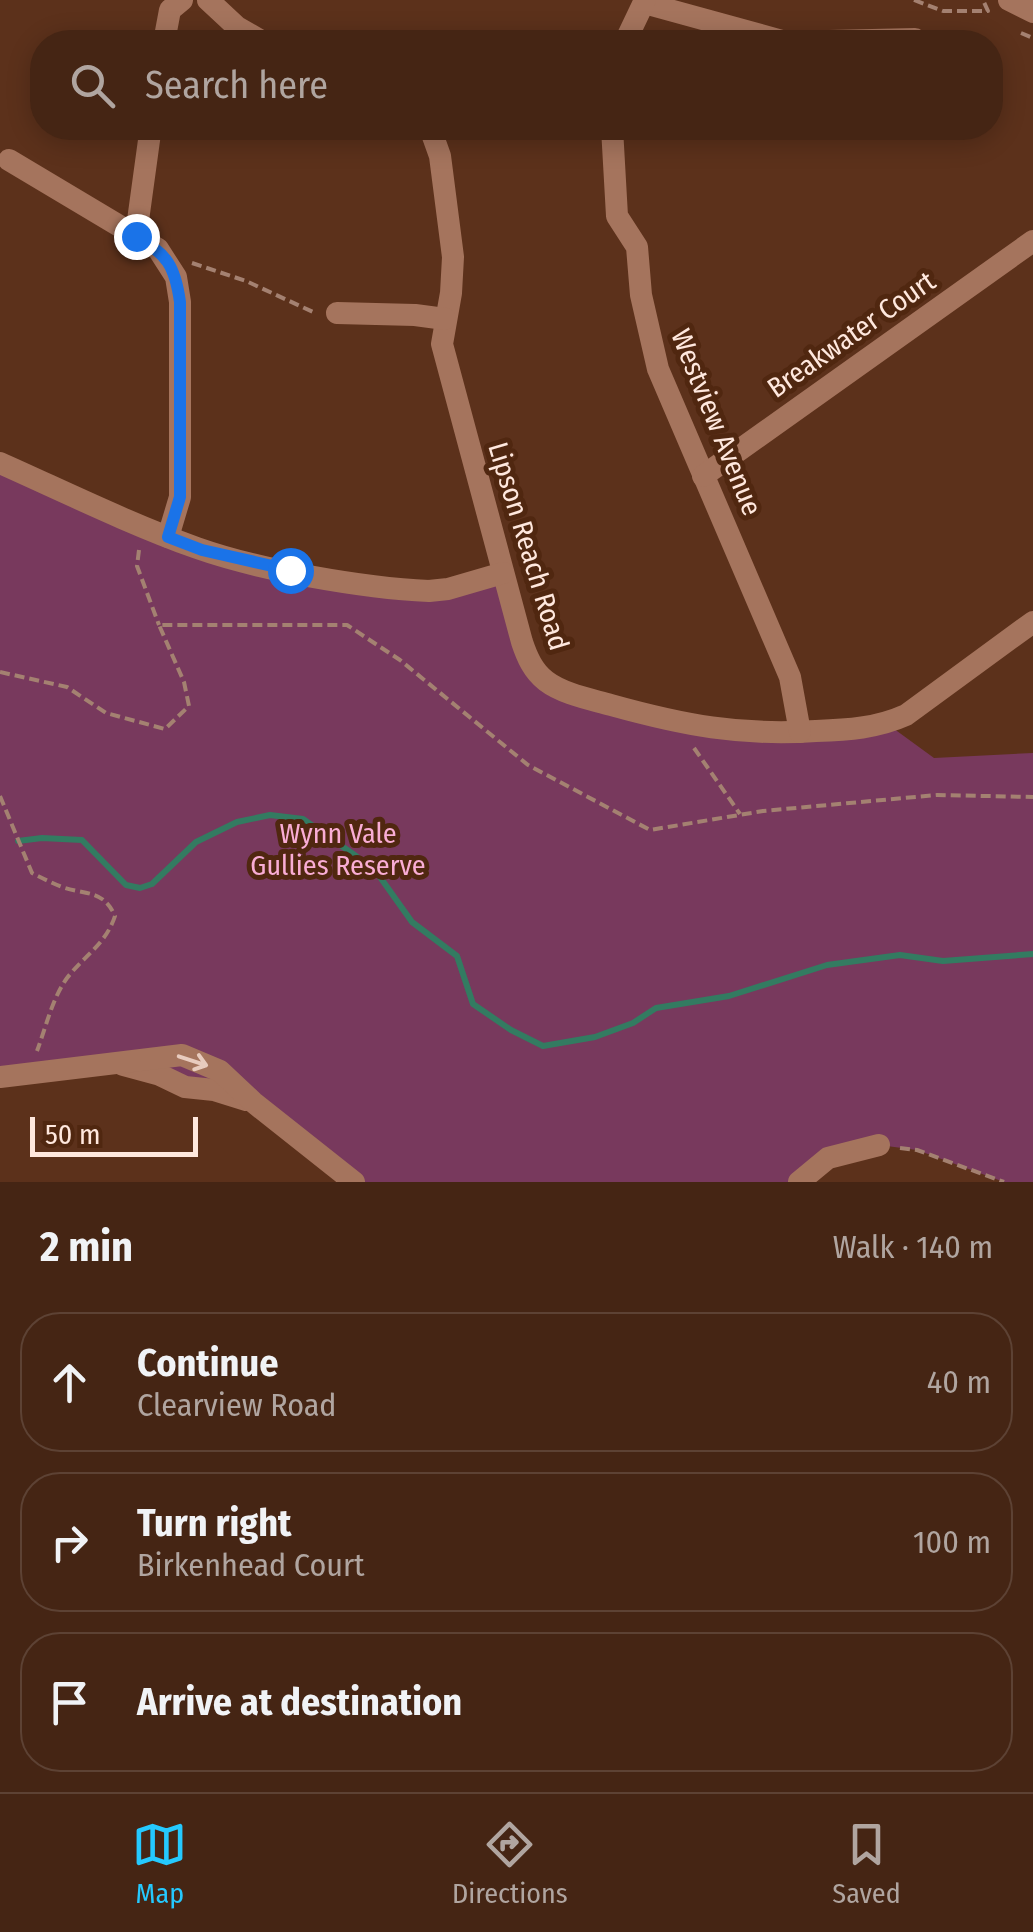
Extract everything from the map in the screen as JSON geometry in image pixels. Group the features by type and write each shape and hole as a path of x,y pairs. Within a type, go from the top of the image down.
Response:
{"street":[{"path":"166,30 170,10 182,0"},
{"path":"208,0 241,30"},
{"path":"1009,0 1033,12"},
{"path":"631,30 644,2 743,30"},
{"path":"136,236 149,140"},
{"name":"Lipson Reach Road","path":"434,140 440,156 453,257 442,344 528,660 546,682 579,696 677,724 744,734 858,729 886,724 906,714 1033,622"},
{"name":"Westview Avenue","path":"613,140 617,216 637,247 641,295 658,369 790,677 800,732"},
{"path":"9,160 158,249 176,277 180,302 180,497 168,537"},
{"name":"Breakwater Court","path":"703,476 1033,242"},
{"path":"326,313 445,319"},
{"path":"0,463 202,550 290,570 406,590 448,590 503,574"},
{"path":"0,1077 182,1055 220,1071 354,1182"},
{"path":"800,1182 828,1158 879,1146"}],"path":[{"path":"914,0 943,11 988,12 984,0"},
{"path":"184,252 192,263 326,313"},
{"path":"0,672 67,687 106,713 164,729 189,706 184,682 137,566 142,526"},
{"path":"159,626 348,626 400,660 528,766 650,830 741,815 937,795 1033,796"},
{"path":"677,724 741,815"},
{"path":"0,796 32,873 65,888 87,890 110,904 115,916 110,932 69,975 58,993 29,1073"},
{"path":"879,1146 917,1150 1004,1182"}],"green space":[{"name":"Wynn Vale Gullies Reserve","path":"0,463 168,537 407,590 503,573 535,671 677,723 886,723 934,758 1033,753 1033,1182 1004,1182 917,1150 879,1145 799,1182 354,1182 253,1102 120,1064 0,1077"}],"waterway":[{"path":"18,841 82,840 126,885 140,888 152,884 196,842 237,822 270,815 303,819 380,877 412,922 457,956 473,1004 543,1046 595,1037 633,1023 656,1008 729,996 827,965 900,955 943,961 1033,954"}],"route":[{"path":"136,236 166,258 176,277 180,302 180,497 168,537 202,550 290,570"}]}
